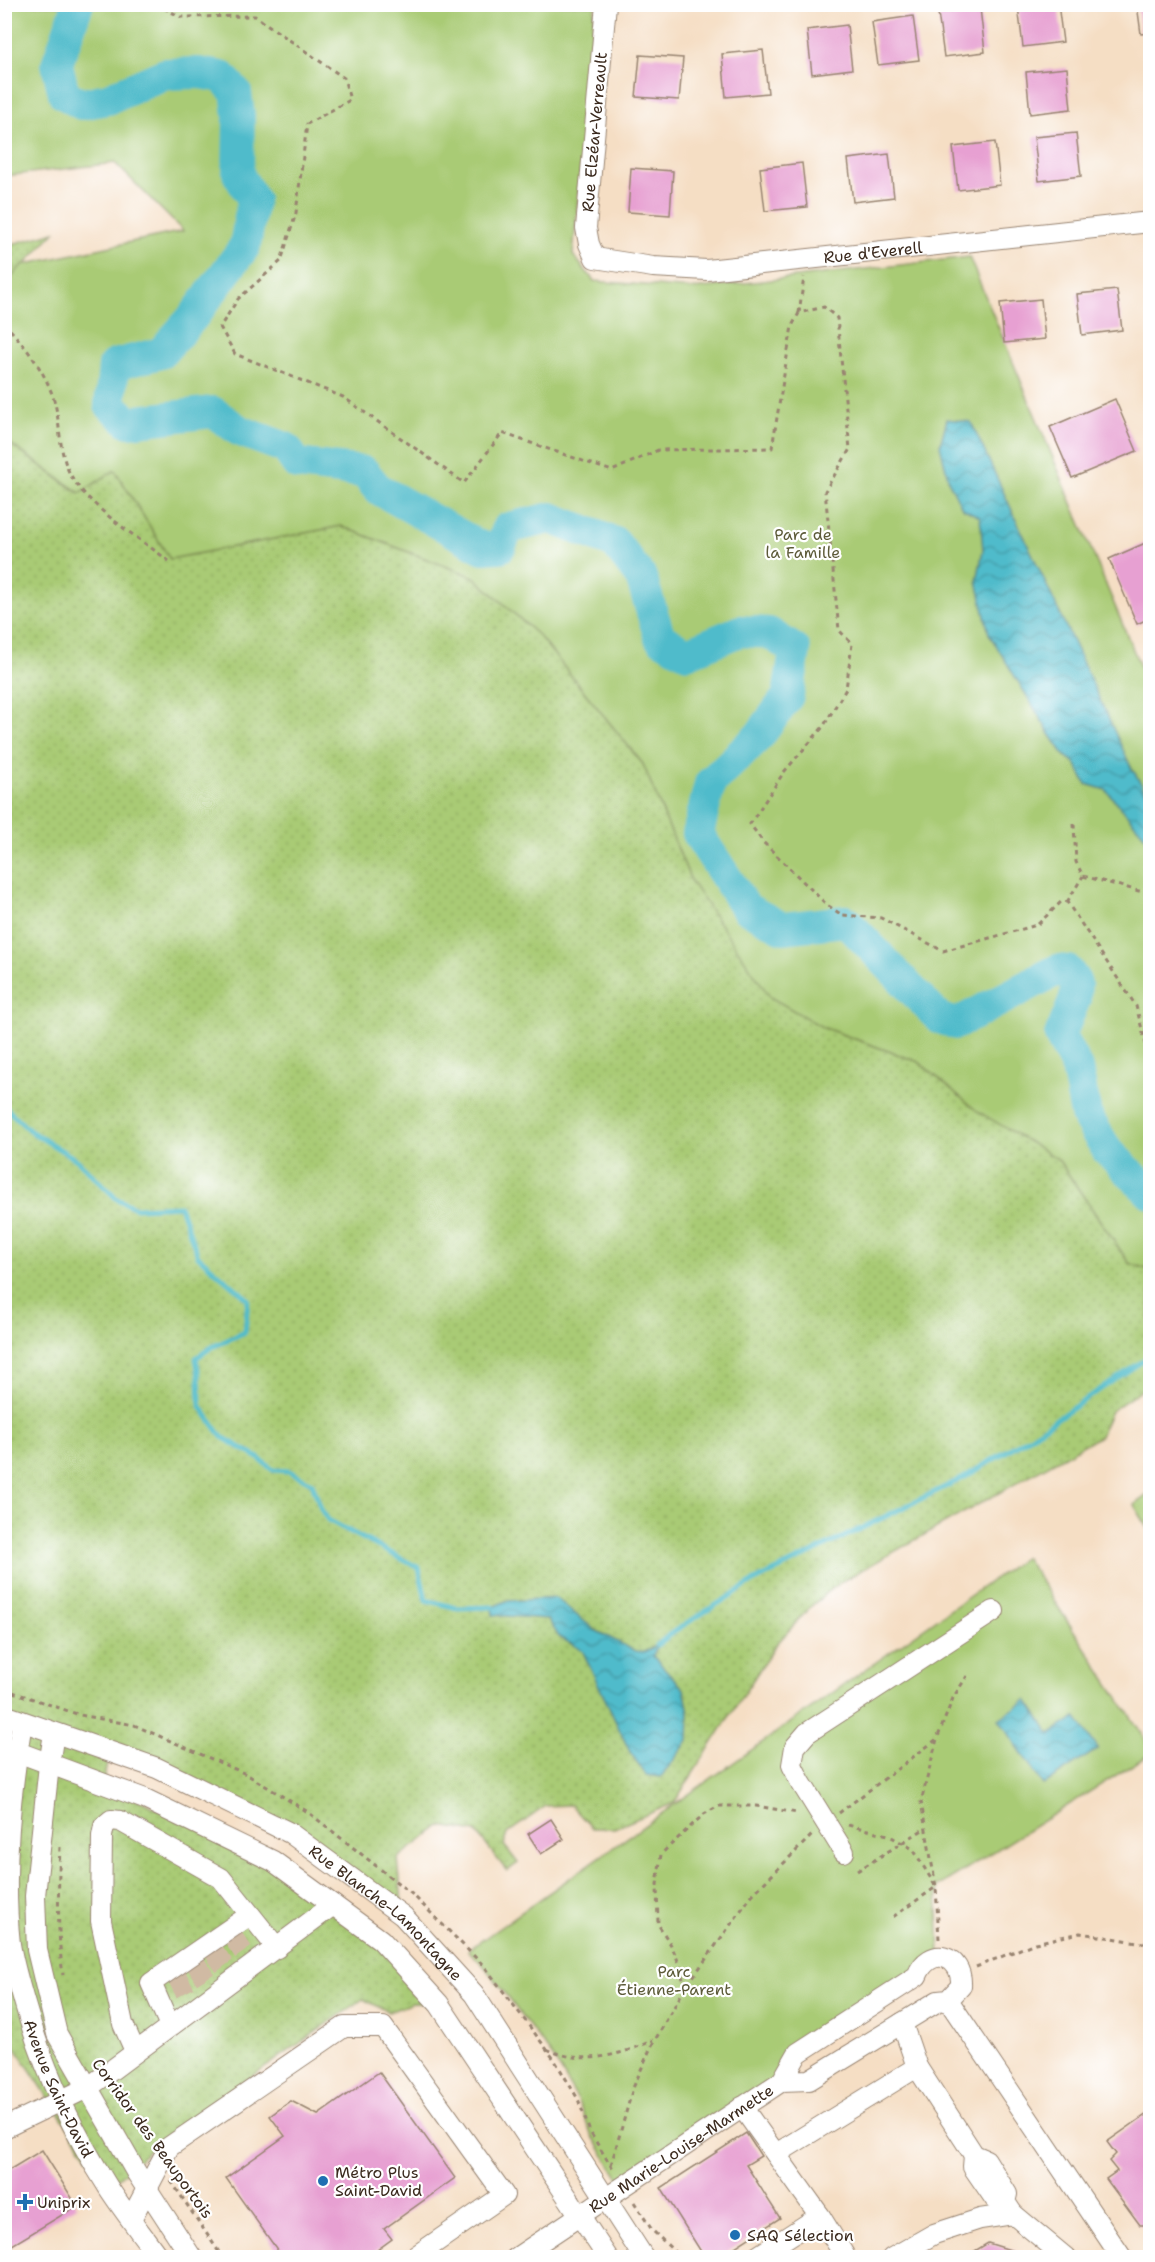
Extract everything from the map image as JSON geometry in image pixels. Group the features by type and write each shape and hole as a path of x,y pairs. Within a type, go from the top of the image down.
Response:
{"street":[{"name":"Rue Elzéar-Verreault","path":"595,258 586,228 606,4"},
{"name":"Rue d'Everell","path":"595,258 652,267 707,270 1150,222"},
{"path":"844,1852 792,1765 795,1747 807,1733 994,1611"},
{"name":"Rue Blanche-Lamontagne","path":"13,1718 158,1768 290,1833 403,1916 474,1994 644,2258"},
{"name":"Avenue Saint-David","path":"13,1718 6,1893 11,1946 35,2039 61,2101 108,2187 159,2258"},
{"name":"Avenue Saint-David","path":"54,1734 35,1896 37,1950 57,2034 136,2172 192,2258"},
{"name":"Rue Blanche-Lamontagne","path":"11,1750 145,1799 273,1861 381,1940 439,2004 608,2258"},
{"path":"135,2051 123,2024 101,1921 102,1836 104,1826 111,1820 120,1821 221,1878 277,1948"},
{"path":"4,2128 89,2087 170,2026 190,2001 248,1960 277,1948 333,1905"},
{"path":"170,2026 151,1983 174,1972 211,1947 250,1915"},
{"path":"940,1956 954,1961 962,1974 961,1986 948,2000 1122,2258"},
{"name":"Rue Marie-Louise-Marmette","path":"516,2258 782,2080 798,2053 917,1976 921,1966 927,1960 940,1956"},
{"name":"Rue Marie-Louise-Marmette","path":"782,2080 809,2080 938,2001 948,2000"},
{"path":"902,2023 917,2067 974,2156 986,2160 1007,2194 1009,2208 1066,2258"},
{"path":"131,2219 169,2147 344,2027 383,2027 504,2195 413,2258"},
{"path":"776,2154 917,2067"},
{"path":"742,2107 820,2216 846,2258"},
{"path":"892,2258 934,2234 1009,2208"},
{"path":"755,2258 820,2216"}],"path":[{"path":"156,4 181,17 255,15 344,78 350,100 307,124 296,213 281,261 238,299 220,327 235,354 343,397 464,483 502,433 612,471 658,450 772,448 792,326 799,313 806,259"},
{"path":"799,313 824,307 837,318 850,449 825,491 839,630 852,645 846,689 823,727 784,772 750,824 763,842 827,905 842,915 881,918 943,951 1037,925 1061,902 1067,902"},
{"path":"4,323 25,346 40,368 55,401 60,444 70,473 90,501 169,561"},
{"path":"1074,824 1076,862 1083,876 1150,894"},
{"path":"1067,902 1083,876"},
{"path":"1067,902 1136,1006 1150,1060"},
{"path":"940,1956 936,1887 921,1802 937,1739 953,1698 967,1676"},
{"path":"4,1689 80,1715 73,1740"},
{"path":"611,2165 633,2088 655,2039 685,1988 752,1894 826,1820 937,1739"},
{"path":"685,1988 679,1963 658,1924 657,1885 661,1854 704,1814 718,1806 756,1806 888,1835 913,1849 936,1887"},
{"path":"857,1871 925,1829"},
{"path":"61,1840 59,1936 63,1976"},
{"path":"890,1919 936,1887"},
{"path":"962,1974 1035,1943 1057,1937 1080,1934 1150,1944"},
{"path":"546,2048 559,2055 590,2058 614,2056 655,2039"},
{"name":"Corridor des Beauportois","path":"160,2166 223,2258"}],"green space":[{"name":"Parc de la Famille","path":"4,5 595,5 573,255 594,281 693,289 969,257 1150,690 1150,1270 1129,1263 1058,1159 977,1111 919,1062 822,1027 770,997 692,883 643,764 539,636 474,577 341,526 170,559 115,470 80,493 5,440 5,285 22,265 183,231 115,163 5,176"},
{"path":"55,232 5,285 5,246"},
{"path":"4,440 79,493 115,470 170,559 341,526 474,577 539,636 643,764 692,883 822,1027 919,1062 971,1106 1058,1159 1129,1263 1150,1270 1150,1384 1111,1411 1100,1436 842,1581 810,1607 774,1647 674,1803 615,1828 592,1828 571,1805 546,1806 508,1833 504,1845 518,1863 507,1871 476,1832 440,1826 398,1858 403,1916 290,1833 109,1752 103,1784 273,1861 381,1940 439,2004 412,2003 389,2012 363,1999 160,2141 108,2187 5,2032"},
{"path":"1150,1493 1150,1531 1134,1505"},
{"name":"Parc Étienne-Parent","path":"1025,1557 1150,1746 1150,1754 937,1887 940,1956 798,2053 782,2081 623,2185 590,2132 577,2099 554,2059 485,1967 468,1950"}],"water":[{"path":"947,419 971,422 1131,767 1150,798 1150,842 1106,790 1086,784 1075,763 1065,756 1050,734 989,634 977,581 983,550 980,517 962,508 949,482 940,445"},
{"path":"556,1598 595,1630 635,1651 644,1652 657,1645 653,1656 684,1689 689,1712 688,1741 661,1777 646,1775 630,1752 582,1650 559,1637 548,1619 493,1615 492,1607 506,1601"},
{"path":"1027,1700 1050,1734 1076,1717 1098,1749 1043,1785 999,1719"}],"building":[{"path":"1058,4 1063,42 1023,47 1018,6"},
{"path":"1137,4 1150,4 1150,33 1141,34"},
{"path":"980,8 985,52 944,57 938,13"},
{"path":"913,16 919,60 878,65 872,22"},
{"path":"847,25 852,69 812,74 807,30"},
{"path":"763,50 768,93 726,97 722,54"},
{"path":"640,55 683,58 679,100 636,97"},
{"path":"1067,68 1071,109 1030,114 1026,72"},
{"path":"1076,133 1081,176 1039,181 1034,137"},
{"path":"995,142 1000,185 958,190 953,147"},
{"path":"889,154 894,197 853,202 848,159"},
{"path":"802,163 807,207 765,211 760,168"},
{"path":"631,168 673,171 670,215 628,212"},
{"path":"1117,290 1122,330 1082,335 1077,294"},
{"path":"1041,299 1045,339 1004,343 1000,303"},
{"path":"1115,399 1137,451 1072,478 1050,427"},
{"path":"1150,541 1150,618 1137,624 1109,559"},
{"path":"551,1819 564,1839 541,1854 528,1834"},
{"path":"379,2072 455,2178 384,2229 392,2239 366,2258 283,2258 226,2178 285,2136 270,2116 291,2101 318,2115"},
{"path":"1150,2112 1150,2225 1140,2225 1106,2179 1117,2171 1109,2161 1116,2154 1107,2142"},
{"path":"746,2133 761,2156 746,2165 780,2218 718,2258 705,2258 661,2188"},
{"path":"42,2150 77,2206 4,2250 4,2173"},
{"path":"988,2243 1033,2257 1033,2258 963,2258"}],"waterway":[{"path":"78,4 57,64 64,94 81,104 108,99 165,74 199,73 222,77 236,92 239,115 238,174 253,199 245,246 193,317 161,353 114,365 110,405 129,422 213,412 240,431 286,448 297,464 364,472 378,489 483,548 500,547 508,528 551,518 615,543 641,577 660,638 687,653 740,631 769,633 795,650 788,696 759,736 710,783 698,834 746,908 783,928 846,921 939,1018 956,1024 1057,970 1068,971 1076,983 1075,999 1060,1036 1077,1068 1086,1115 1107,1150 1150,1193"},
{"path":"4,1106 30,1131 77,1160 117,1199 136,1208 180,1206 198,1256 248,1299 245,1332 212,1347 196,1358 200,1405 222,1437 257,1457 273,1470 289,1471 312,1483 321,1509 328,1520 419,1568 426,1600 457,1608 492,1607"},
{"path":"657,1645 676,1630 751,1583 965,1477 1028,1438 1150,1356"}],"tunnel":[{"path":"232,1936 244,1953"},
{"path":"213,1950 225,1967"},
{"path":"195,1962 206,1980"},
{"path":"176,1975 186,1994"}],"place":[{"name":"Métro Plus Saint-David","path":"323,2181"},
{"name":"Uniprix","path":"25,2202"},
{"name":"SAQ Sélection","path":"735,2235"}]}
